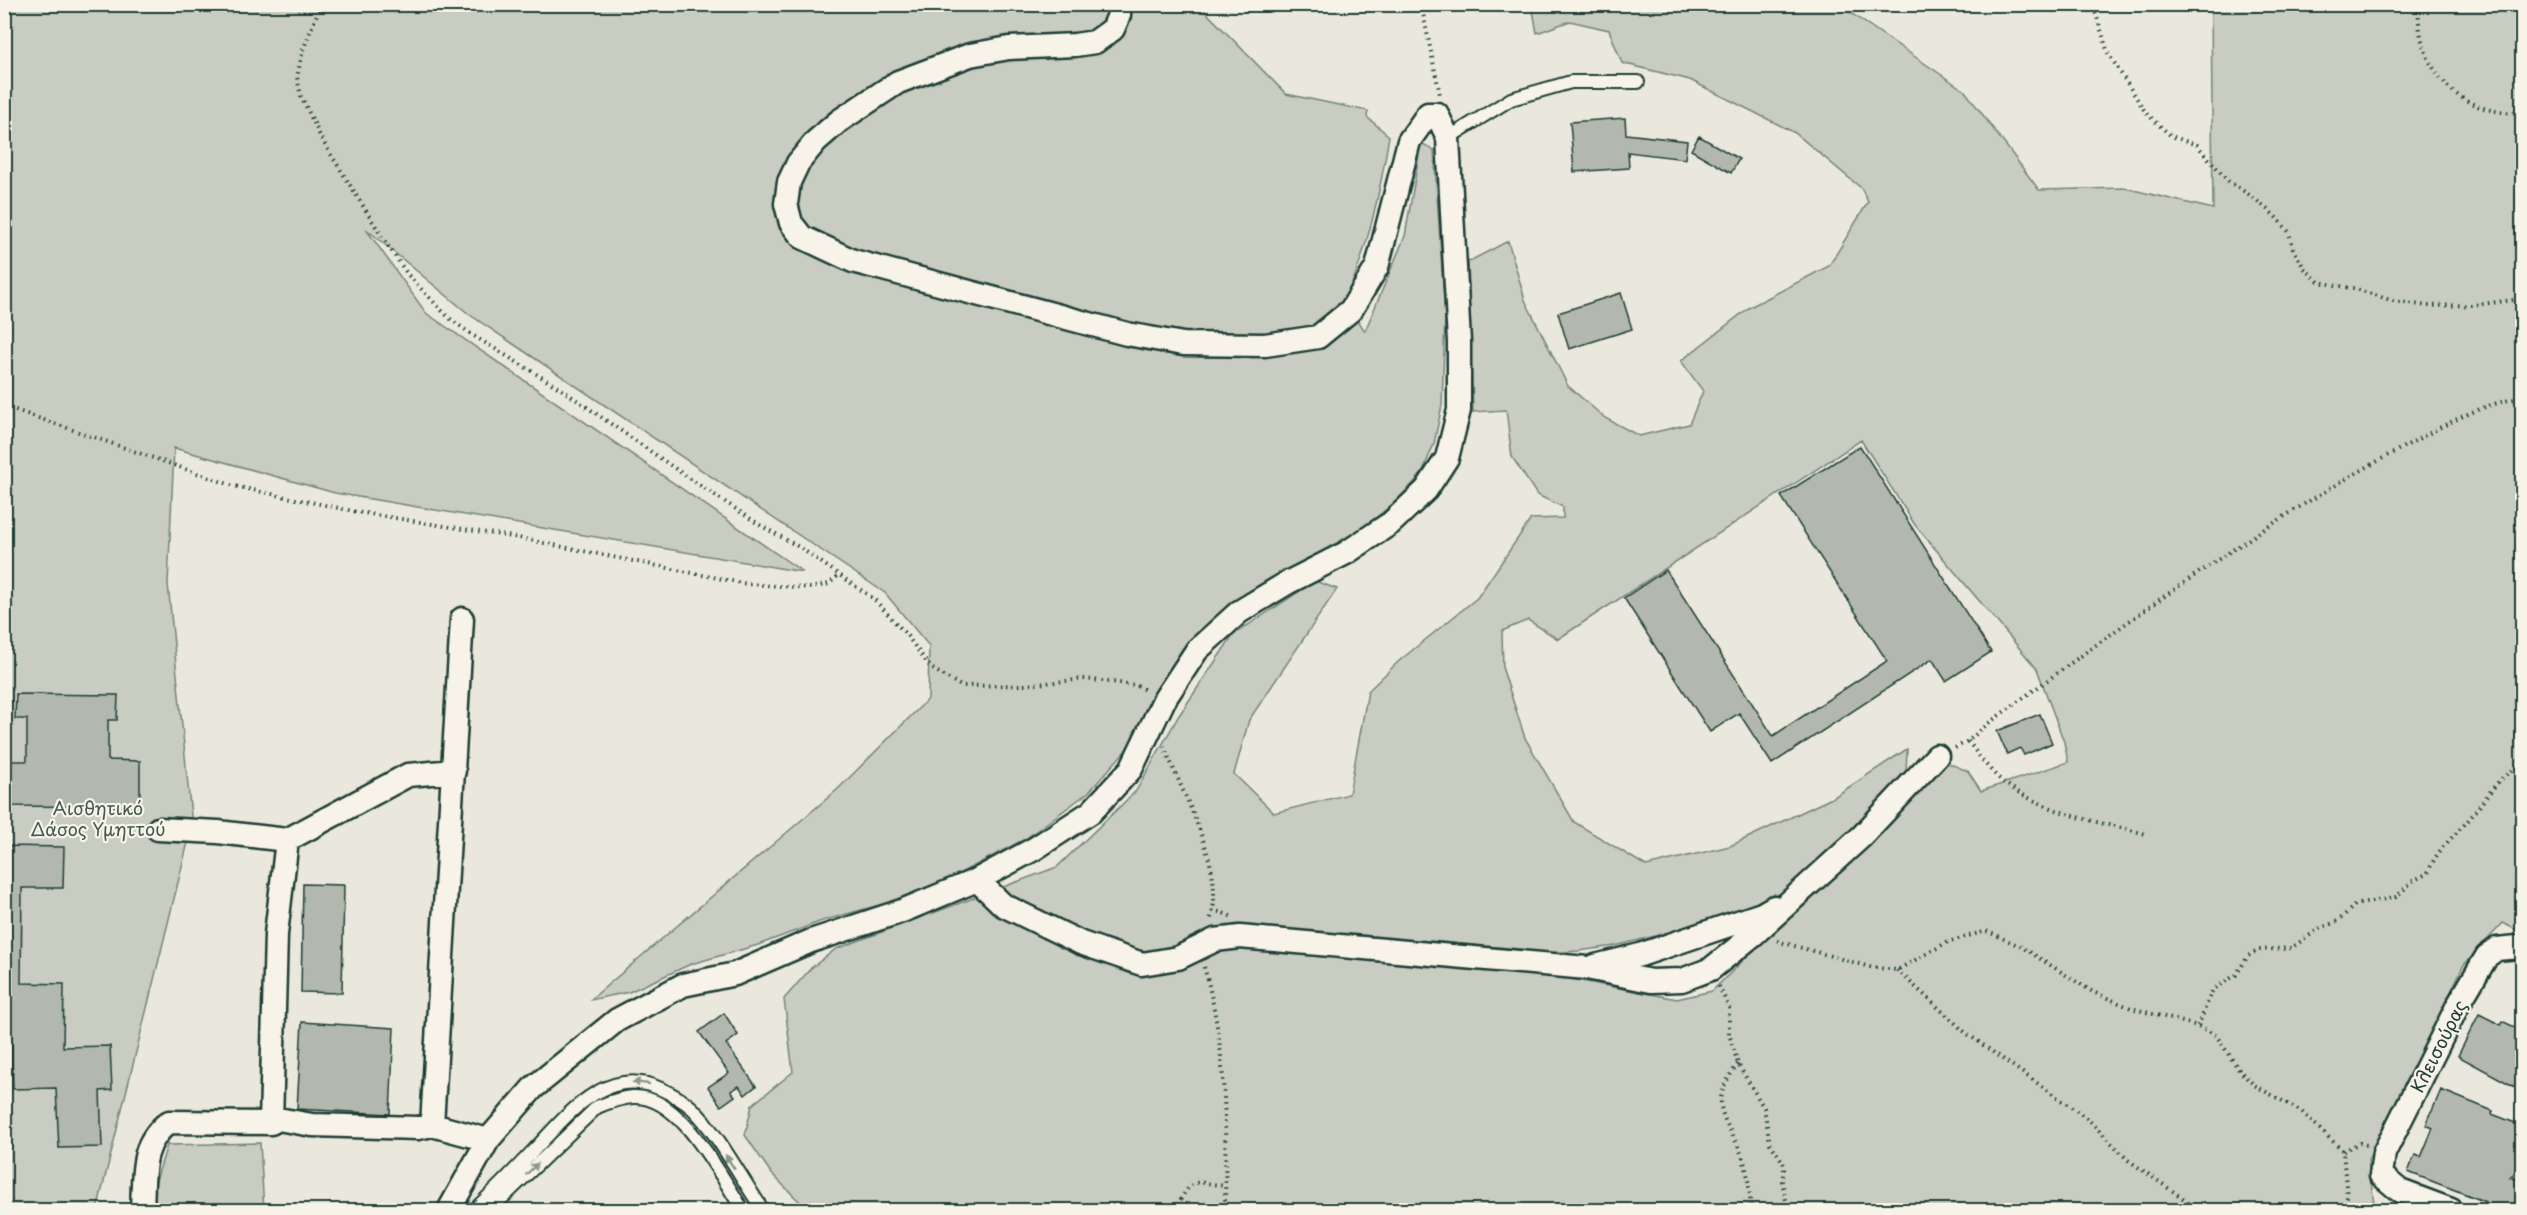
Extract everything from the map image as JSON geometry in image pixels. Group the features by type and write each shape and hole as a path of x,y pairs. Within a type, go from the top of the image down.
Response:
{"street":[{"path":"449,1210 488,1140 533,1088 617,1020 683,985 735,974 810,941 902,911 977,880 1034,849 1091,812 1131,769 1164,700 1197,650 1239,612 1287,583 1346,553 1391,523 1426,490 1447,458 1459,410 1459,342 1448,138 1437,114 1428,114 1409,141 1377,267 1351,310 1318,337 1253,345 1183,344 1127,334 853,261 802,237 791,223 786,204 789,182 798,163 816,141 839,121 898,82 970,55 1009,48 1095,42 1113,29 1119,15 1119,4"},
{"path":"432,1125 462,619"},
{"path":"977,880 1003,905 1080,943 1142,964 1178,958 1215,940 1240,937 1587,968 1651,981 1682,980 1711,969 1753,935 1861,837 1937,756"},
{"path":"158,829 218,832 287,840 408,775 454,771"},
{"path":"271,1123 276,934 287,840"},
{"path":"1587,968 1640,955 1762,914 1797,895"},
{"name":"Κλεισούρας","path":"2451,1210 2400,1191 2381,1175 2384,1153 2458,1005 2487,956 2497,949 2517,947 2523,950"},
{"path":"142,1210 147,1150 156,1131 169,1122 271,1123 278,1119 312,1125 418,1128 432,1125 488,1140"}],"lane":[{"path":"1448,138 1511,99 1541,90 1571,82 1638,82"},
{"path":"474,1210 573,1108 598,1090 623,1083 650,1084 675,1096 692,1108 709,1129 763,1210"},
{"path":"490,1210 597,1107 635,1096 656,1101 682,1120 743,1210"},
{"path":"682,1120 692,1108"}],"path":[{"path":"321,4 303,50 297,77 301,96 322,140 388,246 408,275 449,318 474,336 561,389 760,525 800,547 874,599 905,633 931,668 961,686 1026,685 1085,679 1136,686 1164,700"},
{"path":"1421,4 1440,95 1437,114"},
{"path":"2087,4 2096,14 2108,53 2146,113 2171,136 2197,145 2228,181 2274,215 2289,232 2293,248 2304,268 2319,282 2356,289 2392,302 2428,306 2473,305 2523,299"},
{"path":"2419,4 2418,21 2424,49 2435,74 2470,105 2512,113 2523,112"},
{"path":"1937,756 1968,741 1990,722 2179,585 2277,521 2356,473 2428,434 2503,400 2523,398"},
{"path":"4,406 234,486 358,512 519,538 747,585 811,588 829,584 839,575"},
{"path":"1150,731 1162,741 1184,790 1211,865 1214,898 1210,922 1198,949 1210,988 1222,1062 1225,1210"},
{"path":"1968,741 1987,766 2008,786 2048,808 2146,834"},
{"path":"2198,1026 2213,989 2236,975 2248,956 2259,950 2291,948 2319,929 2338,921 2355,905 2396,897 2413,881 2428,873 2434,857 2449,838 2463,826 2488,791 2523,764"},
{"path":"1753,935 1870,967 1897,970 1948,942 1986,931 2020,946 2093,992 2131,1008 2198,1026 2216,1035 2239,1070 2254,1085 2302,1112 2343,1151 2348,1210"},
{"path":"1711,969 1729,1008 1729,1034 1738,1064 1764,1108 1770,1143 1784,1168 1782,1181 1788,1210"},
{"path":"1897,970 1966,1033 2088,1119 2128,1160 2184,1199 2194,1210"},
{"path":"1738,1064 1726,1078 1719,1099 1722,1114 1745,1164 1752,1210"},
{"path":"1174,1210 1187,1186 1195,1182 1225,1186"}],"green space":[{"name":"Αισθητικό Δάσος Υμηττού","path":"5,5 1199,5 1286,94 1368,111 1367,117 1389,136 1372,220 1345,301 1365,331 1405,236 1421,143 1434,150 1445,315 1442,405 1434,444 1421,475 1395,502 1362,529 1285,572 1223,611 1183,648 1126,750 1089,792 1025,839 949,879 886,903 822,921 758,945 691,964 629,992 590,1000 838,789 928,699 929,646 885,593 470,315 366,229 426,313 803,572 335,493 174,448 168,584 192,826 97,1210 5,1210"},
{"path":"1532,5 1839,5 1965,91 2039,190 2125,188 2213,209 2211,5 2522,5 2522,933 2503,923 2463,966 2368,1160 2375,1210 922,1210 918,1208 914,1210 808,1210 771,1173 745,1135 752,1105 793,1072 784,999 811,968 836,949 1057,867 1136,791 1178,717 1233,635 1315,581 1337,589 1249,720 1234,774 1274,813 1349,794 1368,691 1399,661 1477,598 1531,519 1563,518 1563,507 1537,495 1512,457 1506,410 1473,412 1468,262 1508,241 1525,300 1568,386 1605,418 1639,436 1689,424 1703,391 1681,361 1750,307 1829,266 1868,202 1861,188 1795,133 1690,80 1622,63 1609,30 1570,21 1537,33","holes":["1861,440 1915,525 2037,669 2064,742 2068,762 1981,791 1968,771 1948,763 1914,792 1712,991 1677,999 1544,974 1308,955 1456,946 1548,953 1578,951 1615,946 1712,922 1753,909 1789,891 1847,841 1906,774 1907,749 1834,797 1730,846 1646,866 1574,822 1525,738 1503,670 1502,631 1528,620 1558,639"]},
{"path":"260,1143 264,1210 147,1210 167,1145"}],"building":[{"path":"1625,118 1626,134 1687,141 1685,159 1628,152 1629,168 1574,172 1570,122"},
{"path":"1699,136 1739,159 1731,173 1691,150"},
{"path":"1621,293 1632,329 1569,349 1558,313"},
{"path":"1860,446 1991,652 1946,681 1932,659 1772,764 1739,713 1710,732 1624,598 1666,570 1773,736 1887,661 1781,496"},
{"path":"16,694 118,695 117,720 108,720 108,760 140,761 140,807 4,806 4,761 27,761 27,719 15,719"},
{"path":"2040,714 2052,743 2024,755 2020,748 2007,754 1997,731"},
{"path":"4,846 64,847 63,888 22,888 21,983 64,984 63,1047 110,1046 112,1090 100,1091 102,1147 59,1148 56,1088 13,1089 11,1023 4,1023"},
{"path":"303,884 344,885 342,993 301,992"},
{"path":"724,1013 738,1035 726,1044 756,1086 745,1095 739,1086 731,1091 735,1096 721,1106 708,1087 729,1073 699,1032"},
{"path":"2479,1014 2501,1025 2502,1021 2523,1031 2523,1088 2516,1085 2515,1087 2458,1056"},
{"path":"302,1022 394,1028 390,1114 297,1109"},
{"path":"2441,1090 2523,1126 2523,1165 2510,1177 2523,1182 2523,1198 2518,1210 2482,1210 2486,1202 2408,1172 2415,1155 2421,1157 2433,1128 2426,1125"}]}
